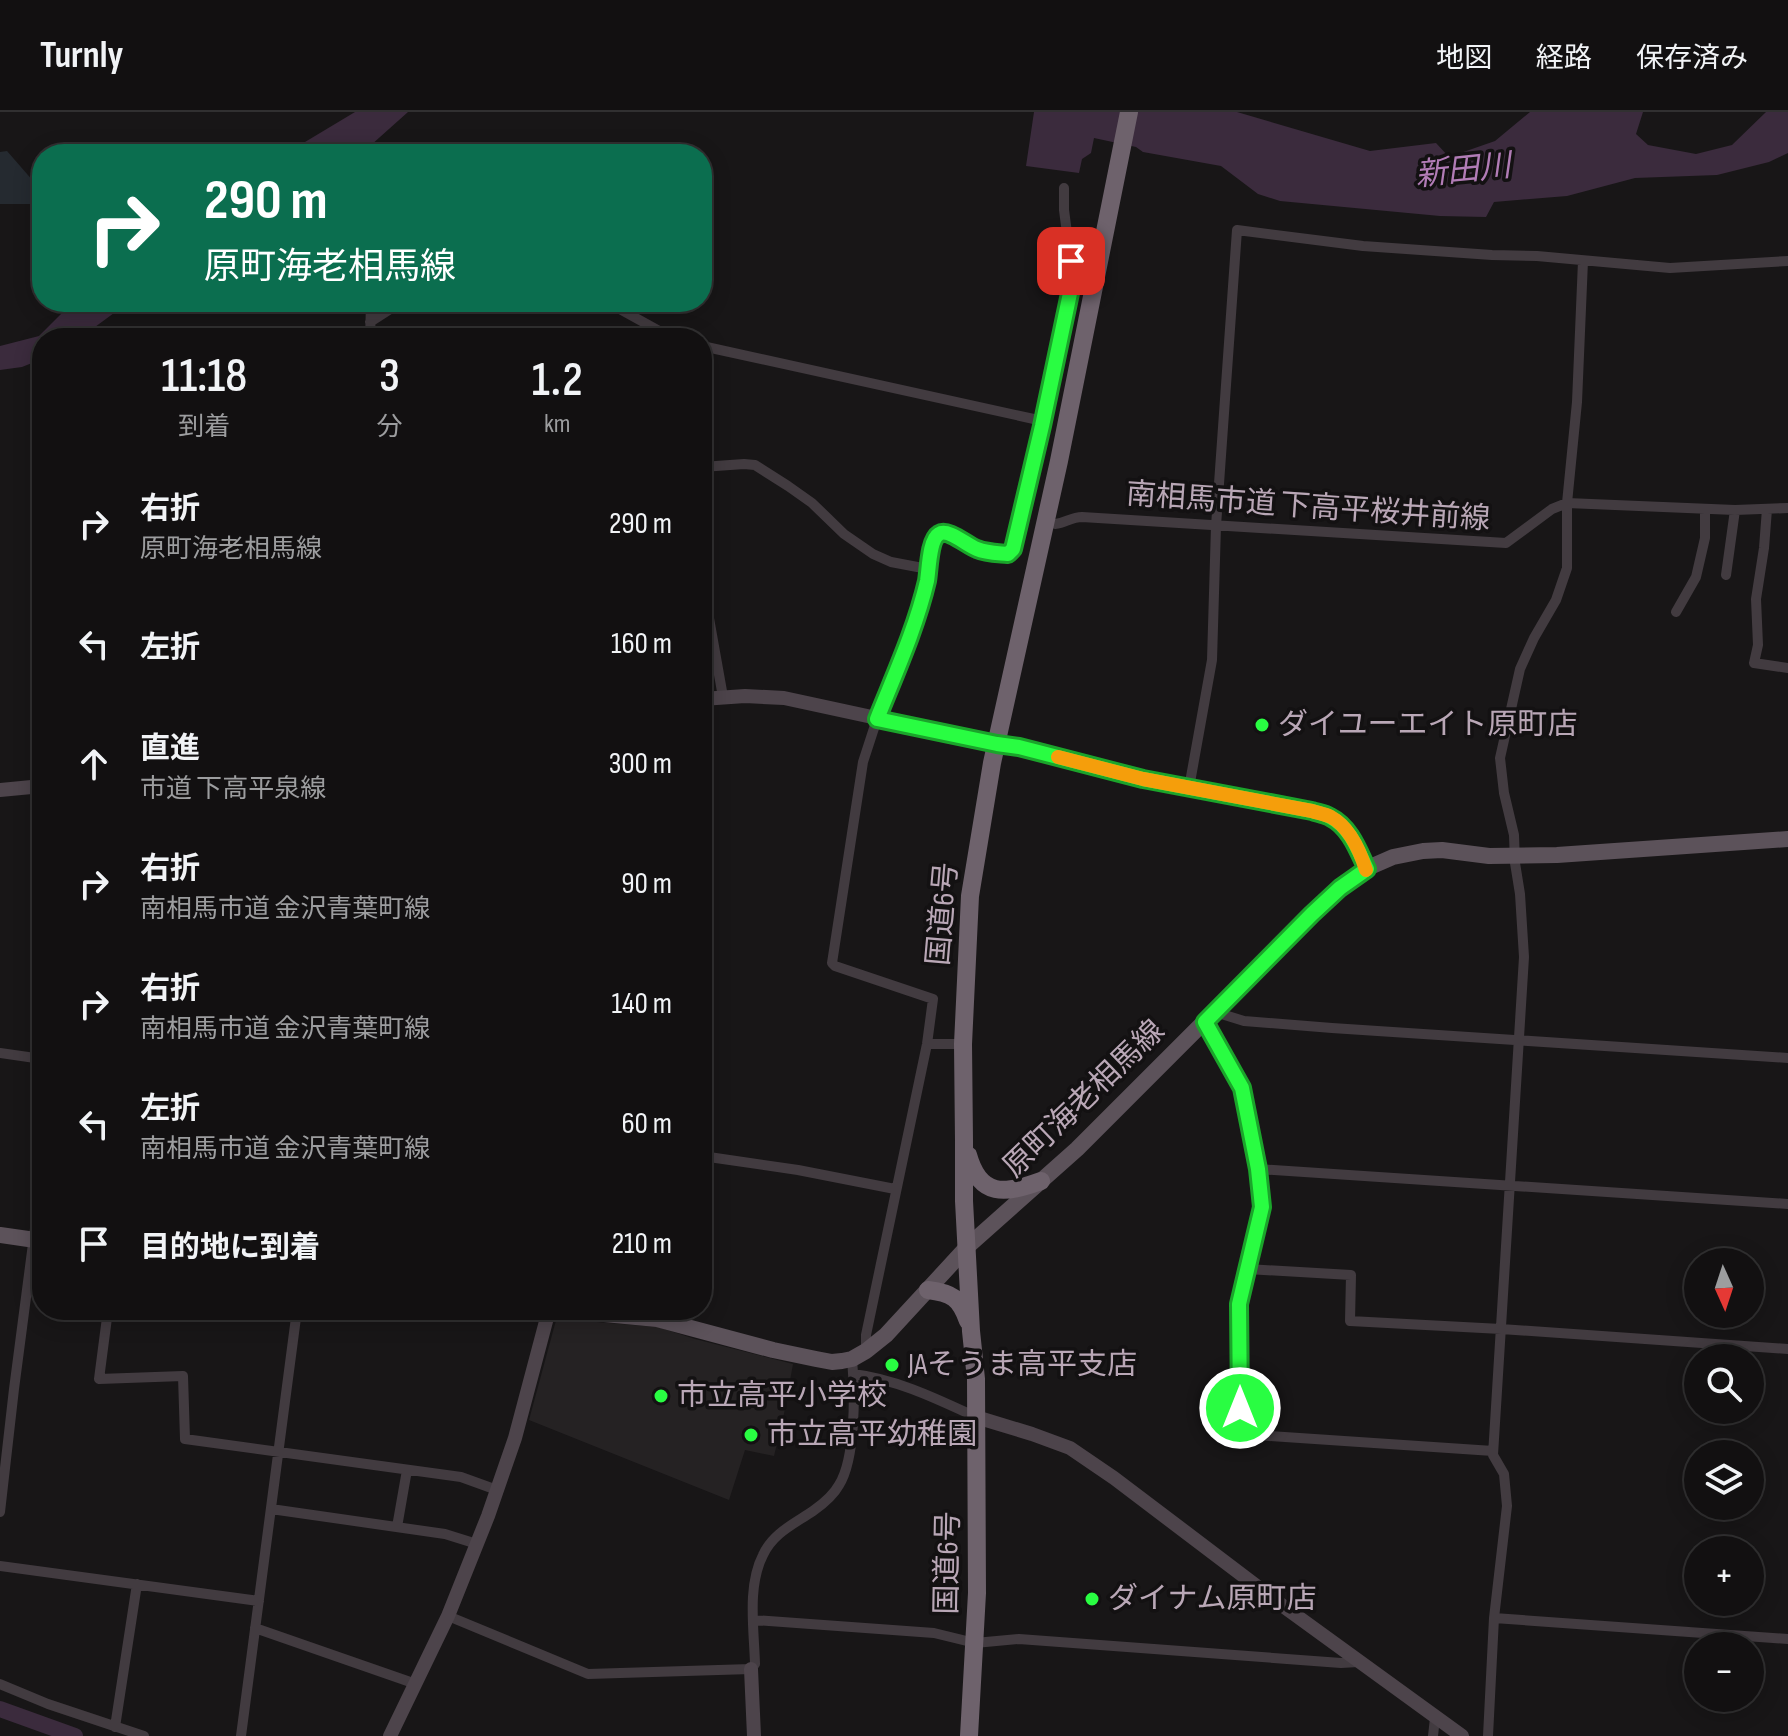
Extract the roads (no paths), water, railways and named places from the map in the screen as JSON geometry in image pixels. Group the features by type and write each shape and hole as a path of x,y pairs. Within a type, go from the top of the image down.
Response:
{"highway":[{"name":"国道6号","path":"969,1736 977,1593 976,1379 964,1201 963,1044 970,896 997,744 1059,461 1129,112"},
{"path":"964,1141 975,1174 987,1186 1006,1191 1041,1181"},
{"path":"928,1290 947,1294 957,1300 965,1311 971,1331"}],"main road":[{"name":"原町海老相馬線","path":"857,1361 886,1335 968,1246 1077,1149 1312,914 1367,869 1393,857 1423,851 1515,856 1788,839"},
{"path":"0,1235 32,1239"},
{"path":"661,1320 800,1356 832,1362 857,1361"}],"street":[{"path":"754,1736 751,1669 755,1664 754,1577 768,1545 777,1535 826,1501 842,1481 850,1456 857,1361 866,1335 927,1044 933,999 832,963 863,762 909,640 927,581 934,542 940,533 949,534 977,549 1008,554 1026,520 1073,279 1064,188"},
{"path":"1189,788 1212,660 1216,526 1237,230 1363,246 1537,256 1670,268 1788,261"},
{"path":"1488,1736 1494,1618 1507,1506 1504,1474 1493,1451 1524,957 1514,835 1500,758 1520,669 1565,576 1583,261"},
{"path":"370,328 371,312"},
{"path":"370,322 386,312"},
{"path":"625,312 654,328"},
{"path":"712,348 1043,421"},
{"path":"712,466 755,465 812,503 844,534 873,554 891,562 928,569"},
{"path":"1567,503 1735,510 1788,508"},
{"name":"南相馬市道 下高平桜井前線","path":"1055,524 1064,523 1071,517 1506,543 1552,509 1567,503"},
{"path":"1676,612 1696,577 1705,538 1705,509"},
{"path":"1767,509 1756,599 1758,645 1754,663 1788,668"},
{"path":"1726,575 1735,510"},
{"path":"712,635 723,697"},
{"path":"712,698 784,698 1019,747 1143,779 1312,811 1331,817 1346,830 1367,869"},
{"path":"0,790 32,787"},
{"path":"1210,1017 1788,1058"},
{"path":"1210,1017 1242,1088 1262,1207 1239,1304 1240,1434 1493,1451"},
{"path":"927,1044 963,1044"},
{"path":"0,1053 32,1058"},
{"path":"712,1157 895,1189"},
{"path":"1258,1169 1788,1204"},
{"path":"1247,1269 1351,1275 1350,1321 1788,1349"},
{"path":"0,1512 2,1477 32,1277"},
{"path":"107,1320 99,1379 183,1376 185,1439 461,1477 497,1490"},
{"path":"241,1736 296,1320"},
{"path":"390,1736 448,1616 477,1544 515,1438 546,1320"},
{"path":"857,1361 871,1376 912,1389 976,1417 1070,1448 1462,1736"},
{"path":"0,1388 14,1389"},
{"path":"397,1527 407,1470"},
{"path":"271,1509 445,1534 477,1544"},
{"path":"0,1566 259,1601"},
{"path":"115,1727 137,1584"},
{"path":"448,1616 588,1674 751,1669"},
{"path":"1494,1618 1788,1639"},
{"path":"754,1620 934,1633 975,1643 1019,1639 1358,1662"},
{"path":"255,1628 416,1684"},
{"path":"0,1684 48,1704 144,1736"},
{"path":"1433,1736 1435,1718"}],"water":[{"path":"355,112 408,112 372,144 302,144"},
{"name":"新田川","path":"1034,112 1237,112 1370,151 1436,143 1449,157 1495,141 1530,112 1643,112 1636,134 1648,145 1696,154 1732,145 1766,112 1788,112 1788,153 1769,162 1717,175 1635,178 1567,196 1494,202 1486,217 1440,216 1280,201 1258,194 1221,166 1143,152 1136,147 1094,138 1091,153 1082,159 1079,173 1026,166"},
{"path":"63,312 115,312 94,328 47,328"},
{"path":"32,338 32,363 0,370 0,346"}],"waterway":[{"path":"0,1709 75,1736"}],"place":[{"name":"ダイユーエイト原町店","path":"1262,725"},
{"name":"JAそうま高平支店","path":"892,1365"},
{"name":"市立高平小学校","path":"661,1396"},
{"name":"市立高平幼稚園","path":"751,1435"},
{"name":"ダイナム原町店","path":"1092,1599"}]}
